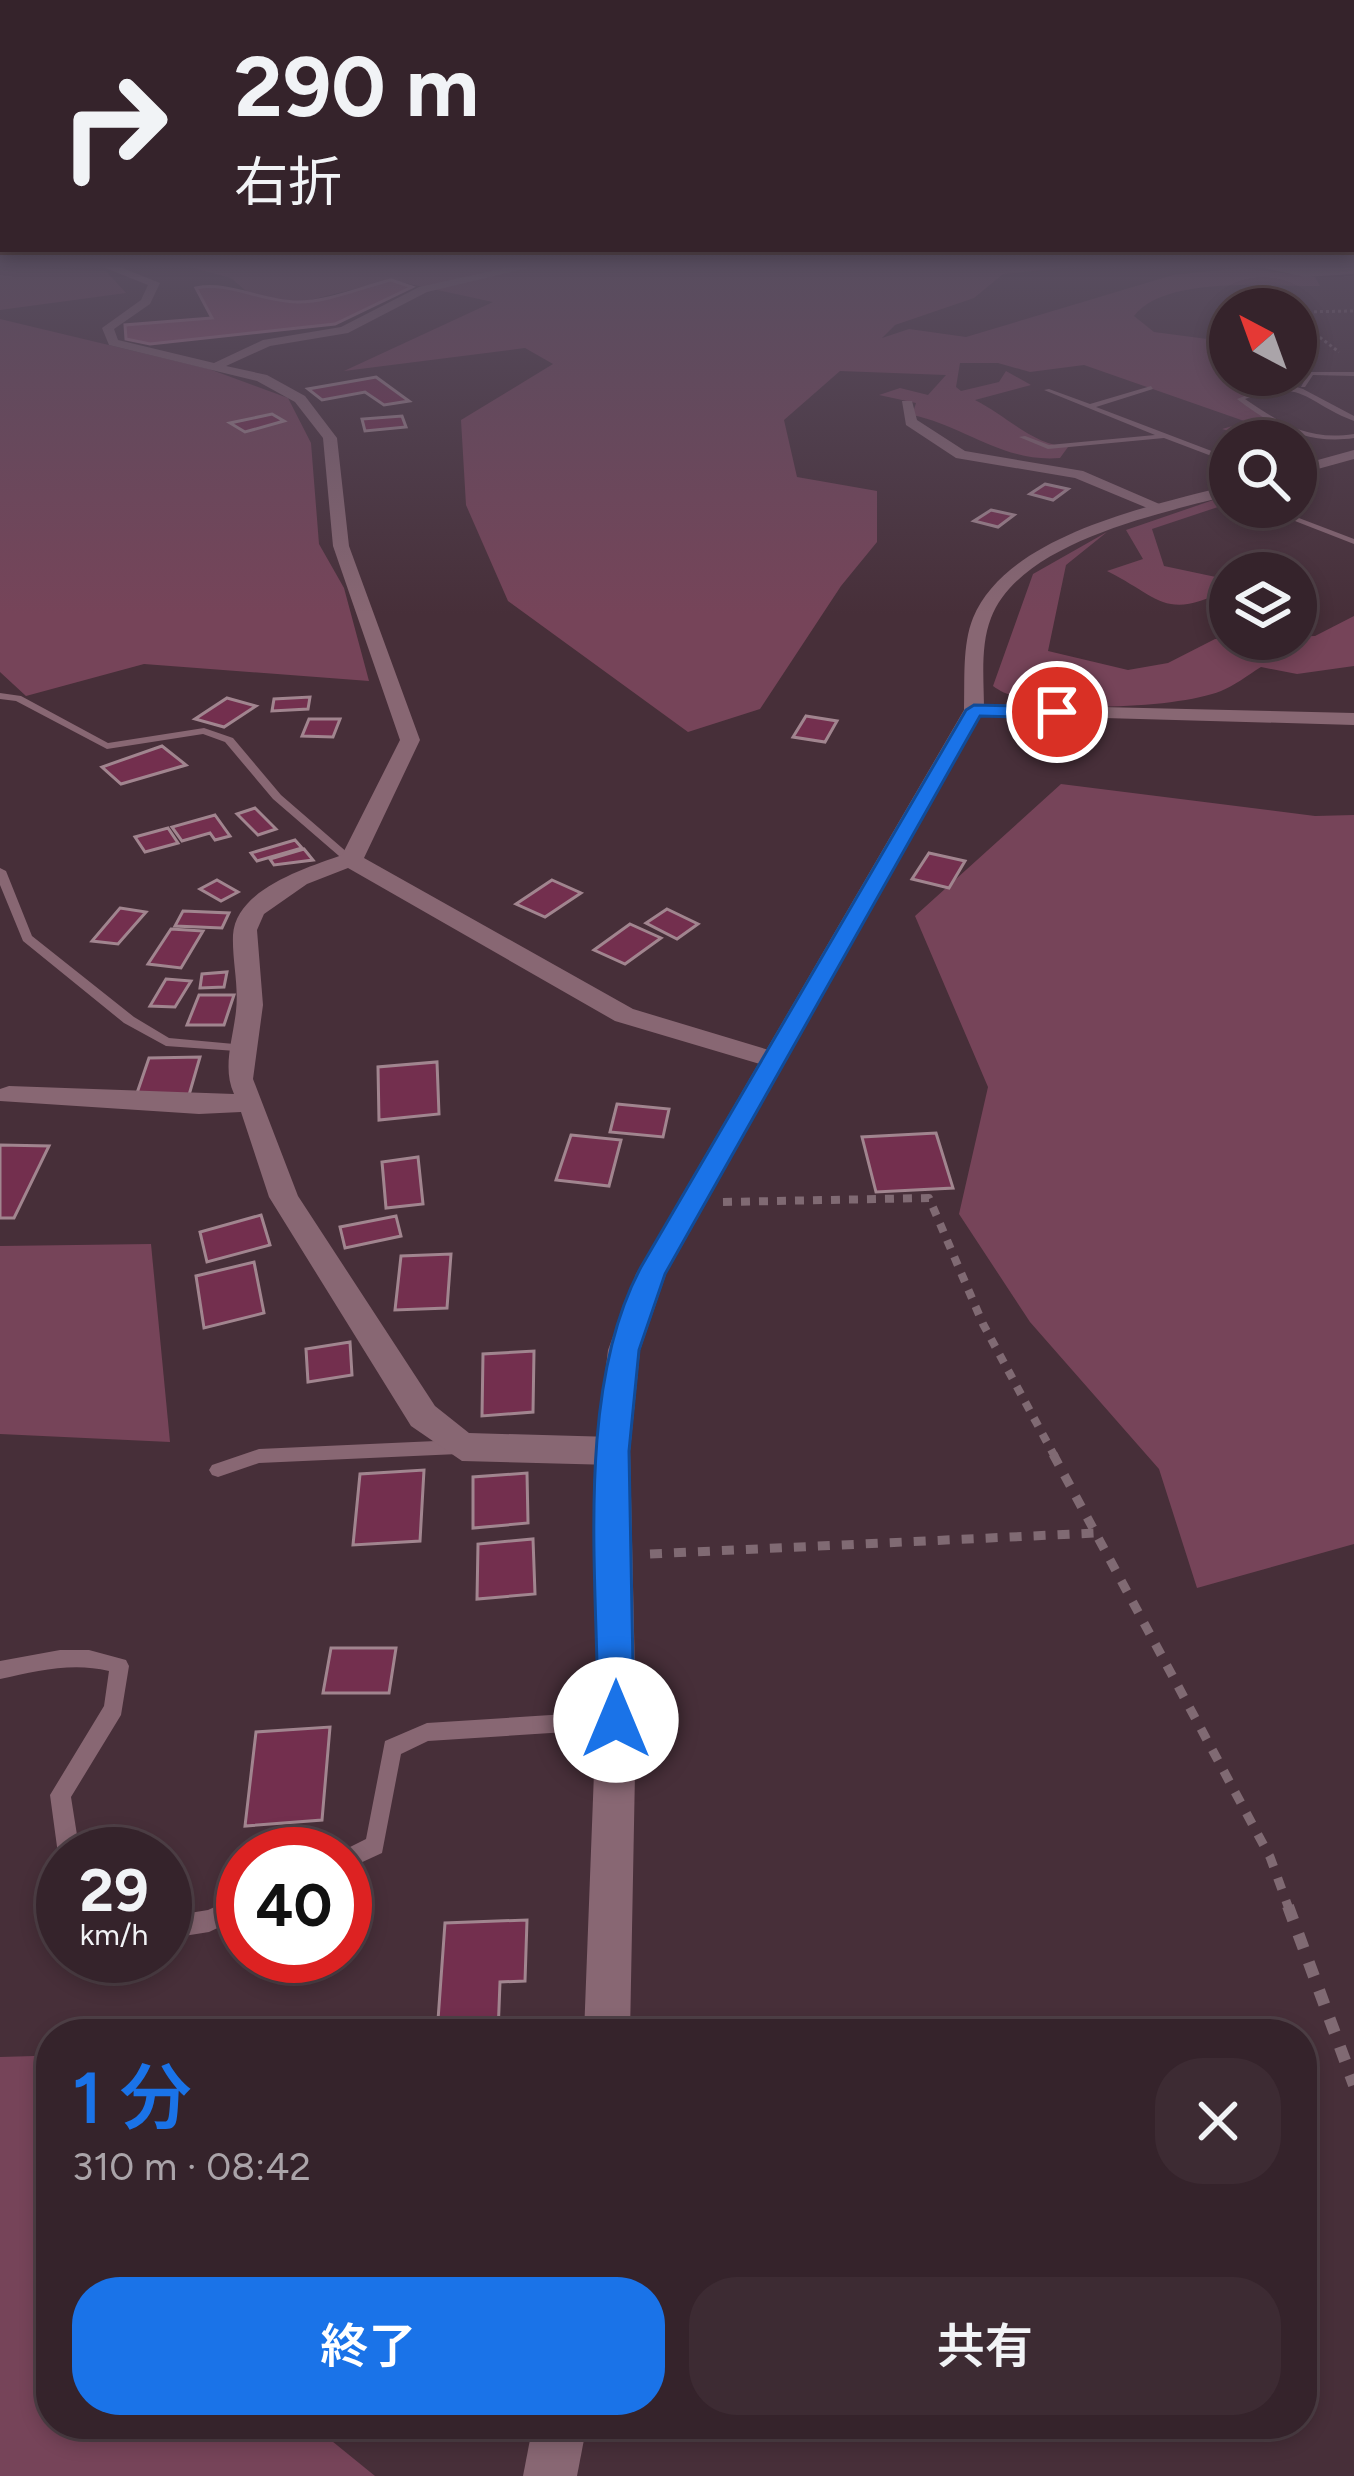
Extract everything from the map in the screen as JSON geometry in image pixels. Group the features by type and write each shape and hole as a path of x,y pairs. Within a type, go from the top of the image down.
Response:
{"street":[{"path":"270,383 285,388 319,418 330,438 341,546 410,740 350,860 299,878 254,910 245,930 250,1005 240,1078 284,1197 423,1416 462,1447 613,1451"},
{"path":"907,404 911,422 961,455 1078,475 1163,509"},
{"path":"1317,462 1354,445"},
{"path":"608,2019 616,1720 613,1451 625,1350 651,1274 974,710 982,615 1003,584 1052,549 1209,496"},
{"path":"974,710 1354,719"},
{"path":"350,860 624,1015 772,1060"},
{"path":"4,1093 199,1106 251,1102"},
{"path":"550,2476 557,2439"}],"lane":[{"path":"1092,406 1151,388"},
{"path":"1047,391 1209,453"},
{"path":"1248,396 1240,399 1290,433 1354,445"},
{"path":"1314,396 1329,409 1354,419"},
{"path":"1024,437 1048,447 1166,436"},
{"path":"1317,528 1354,542"},
{"path":"0,696 18,698 107,746 204,731 230,740 277,796 350,860"},
{"path":"0,872 27,938 129,1020 166,1042 245,1049"},
{"path":"218,1470 259,1456 462,1447"},
{"path":"0,1670 62,1657 96,1657 119,1666 114,1708 61,1795 65,1827"},
{"path":"372,1847 392,1748 427,1732 616,1720"}],"path":[{"path":"692,1203 929,1198 983,1324 1270,1857 1354,2085"},
{"path":"613,1556 1095,1533"}],"shaded area":[{"path":"0,383 246,383 288,398 311,443 319,544 344,588 369,681 144,664 26,696 0,672"},
{"path":"523,383 827,383 784,420 797,477 877,491 877,542 841,586 760,709 688,732 508,601 466,505 461,420"},
{"path":"939,383 957,383 961,391 997,383 1027,383 1031,385 975,400 1032,435 1068,447 1060,458 1002,449 912,415 916,403 879,395 900,388 928,395"},
{"path":"1134,383 1209,383 1209,396 1250,396 1241,400 1272,420 1241,420"},
{"path":"1209,501 1209,510 1152,529 1164,566 1209,576 1209,598 1177,605 1164,602 1107,571 1143,559 1126,530"},
{"path":"1107,532 1066,565 1048,651 1128,670 1168,663 1209,642 1209,660 1317,660 1317,635 1354,616 1354,666 1297,674 1261,667 1221,691 1139,705 1070,706 1012,696 993,686 1033,574"},
{"path":"1061,784 1315,816 1354,815 1354,1544 1197,1588 1159,1469 1030,1322 959,1214 988,1087 915,916"},
{"path":"151,1244 170,1442 0,1434 0,1246"},
{"path":"0,2057 36,2057 36,2439 329,2439 375,2476 0,2476"}],"building":[{"path":"384,383 409,401 384,405 365,392 322,400 308,389"},
{"path":"272,414 284,421 245,432 230,423"},
{"path":"402,416 406,427 365,431 362,419"},
{"path":"1045,484 1068,489 1053,500 1030,494"},
{"path":"991,510 1014,515 998,527 974,521"},
{"path":"310,697 308,709 272,711 274,699"},
{"path":"227,698 256,706 224,727 195,719"},
{"path":"806,716 837,721 825,742 793,737"},
{"path":"309,719 340,719 333,737 302,736"},
{"path":"162,746 186,765 121,784 102,767"},
{"path":"255,808 276,829 258,835 237,814"},
{"path":"215,815 230,836 215,840 210,833 182,841 172,827"},
{"path":"168,828 178,843 145,852 135,837"},
{"path":"295,840 302,848 257,861 251,853"},
{"path":"304,849 313,860 274,865 270,859"},
{"path":"929,853 965,861 949,888 912,879"},
{"path":"217,880 238,892 221,901 200,889"},
{"path":"552,880 581,893 545,917 516,904"},
{"path":"120,908 146,912 118,944 92,941"},
{"path":"667,909 698,924 677,939 646,923"},
{"path":"183,911 229,913 222,928 175,926"},
{"path":"630,924 661,938 625,964 594,950"},
{"path":"171,929 203,931 181,968 148,964"},
{"path":"227,972 224,987 200,988 202,974"},
{"path":"166,979 191,981 175,1007 150,1006"},
{"path":"199,995 234,995 224,1025 187,1025"},
{"path":"200,1057 189,1095 136,1096 149,1058"},
{"path":"437,1062 439,1114 379,1120 378,1067"},
{"path":"617,1104 669,1109 663,1137 610,1132"},
{"path":"936,1133 953,1188 876,1192 862,1137"},
{"path":"571,1135 621,1140 609,1186 556,1180"},
{"path":"0,1145 49,1146 14,1218 0,1218"},
{"path":"418,1157 423,1204 386,1208 382,1162"},
{"path":"261,1215 270,1245 207,1262 200,1232"},
{"path":"396,1216 401,1236 345,1248 340,1227"},
{"path":"451,1254 447,1308 395,1310 401,1256"},
{"path":"254,1262 264,1313 204,1328 196,1276"},
{"path":"350,1342 352,1375 308,1382 306,1349"},
{"path":"534,1351 533,1412 482,1416 483,1354"},
{"path":"424,1470 420,1541 353,1545 360,1474"},
{"path":"527,1473 528,1523 473,1528 473,1477"},
{"path":"533,1539 535,1594 477,1599 478,1544"},
{"path":"331,1648 396,1648 389,1693 323,1693"},
{"path":"330,1727 322,1820 245,1826 256,1732"},
{"path":"527,1920 525,1981 500,1982 499,2019 438,2019 445,1923"}],"route":[{"path":"616,1720 613,1451 625,1350 651,1274 974,710 1057,712"}]}
